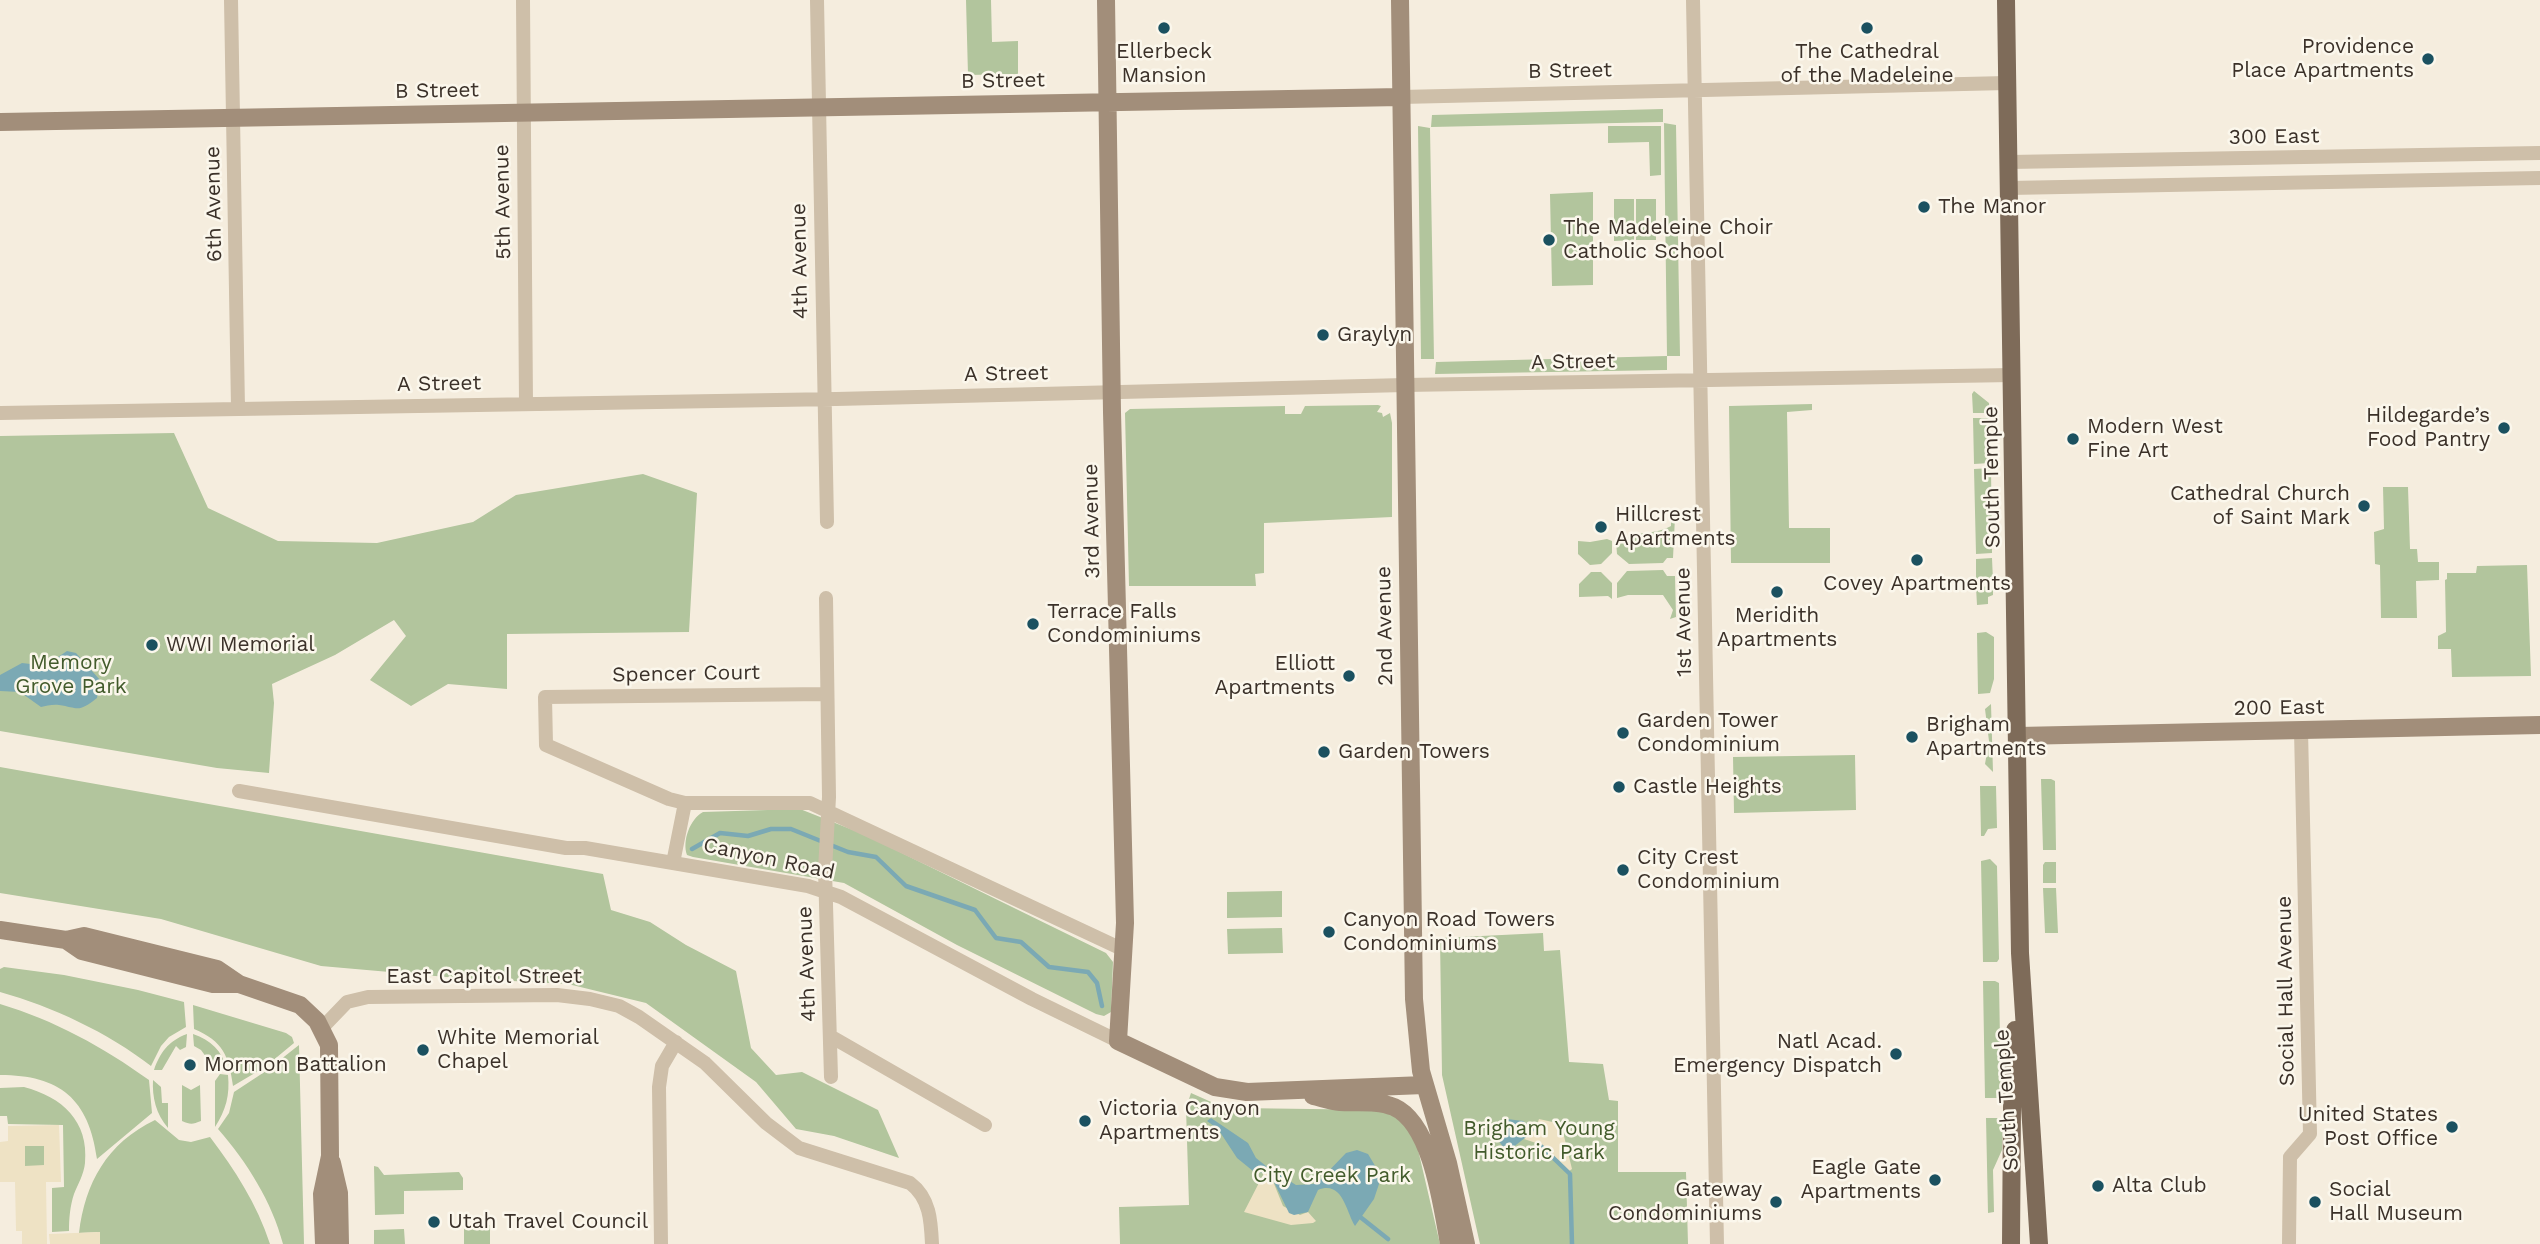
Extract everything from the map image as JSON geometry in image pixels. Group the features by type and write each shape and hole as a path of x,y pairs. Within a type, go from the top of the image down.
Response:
{"main road":[{"name":"South Temple","path":"2006,0 2020,953 2039,1244"},
{"name":"South Temple","path":"2011,1244 2012,1096 2020,953"}],"street":[{"name":"6th Avenue","path":"231,0 238,408"},
{"name":"5th Avenue","path":"523,0 526,404"},
{"name":"4th Avenue","path":"817,0 827,522"},
{"name":"3rd Avenue","path":"1106,0 1111,393 1123,813 1124,950 1118,1041"},
{"name":"2nd Avenue","path":"1400,0 1414,999 1424,1085 1448,1163 1466,1244"},
{"name":"1st Avenue","path":"1693,0 1717,1244"},
{"name":"B Street","path":"0,122 1401,97 2007,83"},
{"name":"300 East","path":"2009,162 2540,153"},
{"path":"2009,188 2540,178"},
{"name":"A Street","path":"0,413 823,400 1405,385 2012,375"},
{"name":"4th Avenue","path":"826,598 828,837 825,891 831,1077"},
{"name":"Spencer Court","path":"545,697 827,694"},
{"name":"Canyon Road","path":"545,697 546,745 658,795 685,803 810,803 1124,950"},
{"name":"200 East","path":"2018,736 2540,725"},
{"name":"Social Hall Avenue","path":"2289,1244 2290,1157 2310,1134 2301,730"},
{"name":"Canyon Road","path":"239,791 825,891 1118,1041 1216,1087 1247,1092 1424,1085"},
{"path":"673,863 685,803"},
{"path":"0,930 66,940 82,951 213,984 239,984 300,1005 311,1013 322,1028 329,1045 330,1156 322,1194 324,1244"},
{"name":"East Capitol Street","path":"322,1028 347,1003 359,998 557,995 619,1006 717,1072 766,1123 799,1148 903,1179 917,1188 930,1215 932,1244"},
{"path":"830,1036 985,1125"},
{"path":"662,1244 659,1087 662,1066 676,1042"},
{"name":"Canyon Road","path":"1293,1090 1336,1101 1379,1103 1394,1107 1407,1115 1419,1131 1431,1167 1449,1244"},
{"path":"330,1156 339,1193 340,1244"}],"green space":[{"path":"966,0 991,0 992,42 1018,41 1018,74 968,75"},
{"path":"1663,109 1663,122 1431,127 1432,115"},
{"path":"1664,123 1676,125 1680,356 1667,356"},
{"path":"1418,126 1430,128 1434,359 1421,359"},
{"path":"1608,126 1661,126 1661,175 1650,176 1649,142 1608,143"},
{"path":"1593,192 1593,285 1552,286 1550,194"},
{"path":"1614,199 1634,199 1634,240 1614,241"},
{"path":"1636,199 1656,199 1656,240 1636,240"},
{"path":"1667,356 1667,370 1435,374 1436,362"},
{"path":"1974,391 1989,403 1989,413 1973,413"},
{"path":"1812,404 1812,410 1787,412 1789,528 1830,528 1830,563 1731,563 1729,406"},
{"path":"1285,406 1285,414 1301,414 1305,406 1381,406 1377,412 1382,413 1383,417 1390,413 1392,423 1392,517 1264,523 1264,573 1255,574 1256,586 1129,586 1125,413 1130,409"},
{"path":"1973,418 1990,418 1990,463 1974,464"},
{"name":"Memory Grove Park","path":"174,433 208,508 278,541 377,543 473,522 516,495 643,474 697,493 689,632 507,634 507,689 448,684 411,706 370,680 406,636 394,620 335,655 272,684 274,703 269,773 217,768 0,731 0,436"},
{"path":"1991,468 1992,553 1976,554 1974,469"},
{"path":"2383,487 2408,487 2410,549 2417,549 2418,562 2439,562 2439,580 2416,581 2417,618 2381,618 2380,565 2375,564 2374,532 2384,529"},
{"path":"1671,515 1675,517 1673,558 1667,558 1663,563 1629,564 1617,554 1616,541 1667,528 1671,526"},
{"path":"1578,541 1612,541 1612,553 1601,564 1590,565 1578,554"},
{"path":"1992,558 1993,581 1976,582 1976,559"},
{"path":"2527,565 2531,676 2452,677 2451,649 2438,649 2438,636 2446,632 2447,573 2476,573 2477,566"},
{"path":"1663,570 1667,576 1675,576 1676,617 1670,619 1673,610 1663,595 1628,595 1617,598 1617,583 1627,571"},
{"path":"1591,572 1601,572 1612,583 1612,599 1608,596 1579,597 1579,584"},
{"path":"1993,586 1993,595 1988,597 1988,604 1977,605 1976,587"},
{"path":"1986,632 1994,637 1994,679 1990,693 1978,694 1977,633"},
{"path":"1991,704 1993,772 1985,764 1989,741 1985,709"},
{"path":"1855,755 1856,810 1734,813 1733,757"},
{"path":"0,767 603,874 611,910 650,922 686,945 736,971 751,1048 776,1075 802,1072 878,1110 899,1158 834,1136 796,1129 756,1082 646,1003 568,984 321,966 161,919 0,893"},
{"path":"2041,779 2055,781 2056,850 2043,850"},
{"path":"1980,786 1996,786 1997,828 1988,829 1984,836 1981,836"},
{"path":"800,809 863,834 1106,953 1113,962 1111,1012 1104,1016 1096,1014 957,945 844,883 687,855 688,831 694,820 703,812"},
{"path":"1990,859 1997,866 1999,959 1997,962 1983,962 1981,861"},
{"path":"2045,862 2056,862 2056,883 2043,883"},
{"path":"2043,888 2056,888 2058,933 2045,933"},
{"path":"1282,891 1282,917 1227,918 1227,892"},
{"path":"1282,928 1283,953 1228,954 1227,929"},
{"name":"Brigham Young Historic Park","path":"1543,933 1544,951 1560,950 1569,1062 1603,1064 1609,1100 1618,1101 1618,1172 1686,1172 1688,1244 1480,1244 1442,1075 1440,938"},
{"path":"4,967 64,975 184,1002 186,1027 169,1037 151,1066 116,1042 79,1022 0,992 0,969"},
{"path":"1983,981 1999,983 1999,1098 1985,1098"},
{"path":"0,1004 40,1018 77,1036 114,1056 149,1080 152,1113 97,1159 87,1121 68,1094 39,1080 0,1075"},
{"path":"193,1005 286,1033 292,1037 294,1043 265,1067 233,1086 223,1051 212,1039 194,1029"},
{"path":"187,1034 186,1047 180,1050 176,1046 162,1070 154,1070 166,1048"},
{"path":"193,1034 215,1047 227,1069 217,1069 215,1064 212,1065 201,1050 194,1046"},
{"path":"299,1045 304,1244 283,1244 257,1183 218,1129 229,1113 234,1092"},
{"path":"220,1074 228,1075 228,1096 215,1127 215,1081"},
{"path":"153,1080 161,1087 162,1103 168,1103 168,1128 156,1105"},
{"path":"182,1085 191,1090 200,1085 201,1121 192,1124 182,1121"},
{"path":"24,1087 38,1091 61,1104 77,1123 82,1135 85,1163 74,1194 69,1231 52,1232 52,1188 64,1187 63,1125 8,1124 7,1116 0,1116 0,1088"},
{"name":"City Creek Park","path":"1191,1093 1218,1105 1237,1108 1385,1110 1405,1124 1416,1141 1440,1244 1120,1244 1119,1207 1189,1205 1186,1108"},
{"path":"1986,1118 2003,1118 2002,1150 1993,1170 1994,1212 1988,1213"},
{"path":"155,1120 179,1140 191,1142 210,1137 244,1188 259,1215 270,1244 100,1244 100,1232 79,1233 87,1197 101,1166 124,1140"},
{"path":"25,1146 44,1146 44,1166 25,1166"},
{"path":"374,1166 384,1175 459,1172 463,1178 463,1190 404,1191 404,1214 375,1215"},
{"path":"464,1225 490,1225 490,1244 464,1244"},
{"path":"404,1229 405,1244 374,1244 374,1230"}],"shaded area":[{"path":"1539,1119 1557,1123 1563,1132 1572,1169 1568,1172 1542,1145 1524,1139 1535,1130"},
{"path":"59,1125 61,1182 46,1182 47,1244 22,1244 22,1231 16,1231 15,1182 0,1182 0,1142 8,1141 8,1126","holes":["25,1146 44,1146 44,1165 25,1166"]},
{"path":"1264,1173 1270,1174 1283,1206 1300,1215 1308,1212 1316,1221 1291,1225 1244,1212"},
{"path":"100,1232 100,1244 50,1244 49,1234"}],"water":[{"path":"67,651 76,653 100,680 97,698 86,706 41,707 20,692 0,691 0,675 22,663 49,663"},
{"path":"1211,1118 1248,1143 1256,1158 1266,1166 1296,1185 1319,1181 1346,1153 1357,1150 1368,1154 1377,1169 1379,1184 1374,1199 1355,1226 1342,1199 1333,1189 1318,1190 1308,1212 1294,1215 1289,1213 1270,1174 1253,1171 1237,1158 1218,1129 1207,1121"},
{"path":"1507,1119 1523,1121 1535,1130 1507,1152 1498,1140 1497,1127"}],"waterway":[{"path":"692,849 720,833 748,836 771,829 791,829 848,852 876,857 906,886 975,910 996,938 1021,942 1049,967 1088,972 1097,983 1102,1006"},
{"path":"1542,1147 1570,1174 1572,1244"},
{"path":"1359,1216 1388,1239"}],"place":[{"name":"Ellerbeck Mansion","path":"1164,28"},
{"name":"The Cathedral of the Madeleine","path":"1867,28"},
{"name":"Providence Place Apartments","path":"2428,59"},
{"name":"The Manor","path":"1924,207"},
{"name":"The Madeleine Choir Catholic School","path":"1549,240"},
{"name":"Graylyn","path":"1323,335"},
{"name":"Hildegarde’s Food Pantry","path":"2504,428"},
{"name":"Modern West Fine Art","path":"2073,439"},
{"name":"Cathedral Church of Saint Mark","path":"2364,506"},
{"name":"Hillcrest Apartments","path":"1601,527"},
{"name":"Covey Apartments","path":"1917,560"},
{"name":"Meridith Apartments","path":"1777,592"},
{"name":"Terrace Falls Condominiums","path":"1033,624"},
{"name":"WWI Memorial","path":"152,645"},
{"name":"Elliott Apartments","path":"1349,676"},
{"name":"Garden Tower Condominium","path":"1623,733"},
{"name":"Brigham Apartments","path":"1912,737"},
{"name":"Garden Towers","path":"1324,752"},
{"name":"Castle Heights","path":"1619,787"},
{"name":"City Crest Condominium","path":"1623,870"},
{"name":"Canyon Road Towers Condominiums","path":"1329,932"},
{"name":"White Memorial Chapel","path":"423,1050"},
{"name":"Natl Acad. Emergency Dispatch","path":"1896,1054"},
{"name":"Mormon Battalion","path":"190,1065"},
{"name":"Victoria Canyon Apartments","path":"1085,1121"},
{"name":"United States Post Office","path":"2452,1127"},
{"name":"Eagle Gate Apartments","path":"1935,1180"},
{"name":"Alta Club","path":"2098,1186"},
{"name":"Gateway Condominiums","path":"1776,1202"},
{"name":"Social Hall Museum","path":"2315,1202"},
{"name":"Utah Travel Council","path":"434,1222"}]}
